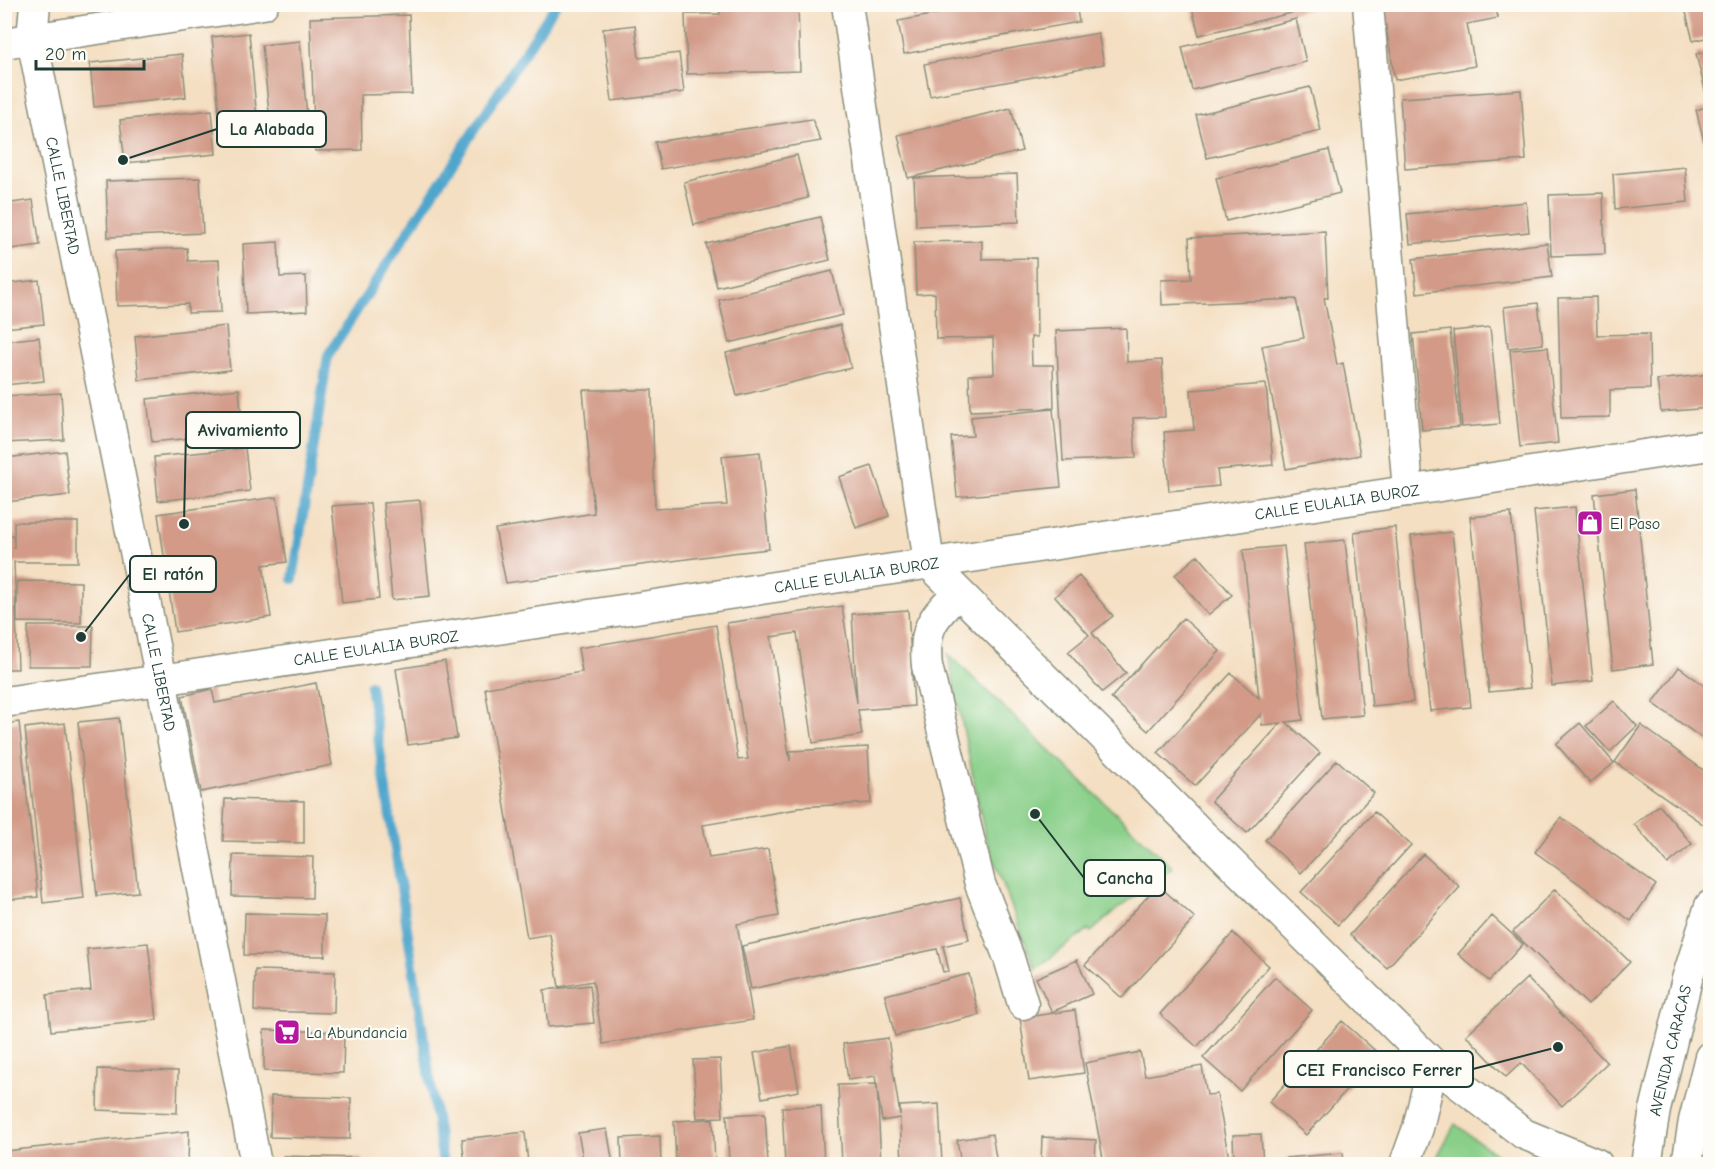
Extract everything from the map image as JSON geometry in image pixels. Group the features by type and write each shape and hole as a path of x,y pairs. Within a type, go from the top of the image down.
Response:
{"street":[{"name":"CALLE LIBERTAD","path":"35,4 18,41 161,680 256,1164"},
{"path":"18,41 263,4"},
{"path":"847,4 929,563 1433,1064 1524,1134 1597,1164"},
{"path":"1368,4 1408,491"},
{"name":"CALLE EULALIA BUROZ","path":"4,702 1710,445"},
{"path":"958,593 939,611 932,622 927,635 925,651 927,666 980,884 1001,936 1023,1004"},
{"name":"AVENIDA CARACAS","path":"1646,1164 1654,1110 1687,979 1710,906"},
{"path":"1655,1164 1695,1160 1694,1121 1710,1057"},
{"path":"1405,1164 1419,1128 1433,1064"}],"green space":[{"path":"948,654 1173,868 1091,932 1088,930 1035,969 985,836"},
{"path":"1455,1124 1509,1164 1433,1164"}],"building":[{"path":"720,4 798,5 800,71 687,74 685,14 720,14"},
{"path":"913,4 946,4 946,5 915,13"},
{"path":"993,4 1076,4 1079,22 904,54 898,21"},
{"path":"1191,4 1312,4 1313,8 1199,35"},
{"path":"1382,4 1495,4 1498,18 1467,24 1475,66 1395,80"},
{"path":"1684,4 1710,4 1710,37 1693,41"},
{"path":"409,15 412,94 361,95 362,150 315,151 310,18"},
{"path":"1296,19 1306,62 1192,90 1182,47"},
{"path":"635,25 639,58 679,53 684,92 612,101 603,29"},
{"path":"249,33 258,130 221,134 212,37"},
{"path":"1098,33 1104,64 930,96 924,64"},
{"path":"300,41 309,138 272,141 262,45"},
{"path":"1710,51 1710,97 1707,98 1696,54"},
{"path":"182,54 186,97 94,107 90,63"},
{"path":"1310,87 1321,131 1207,158 1196,115"},
{"path":"1521,90 1526,160 1405,169 1400,98"},
{"path":"1710,106 1710,152 1707,153 1696,110"},
{"path":"1011,108 1022,151 908,178 898,135"},
{"path":"212,110 216,154 125,163 120,120"},
{"path":"4,113 9,134 4,134"},
{"path":"812,119 821,141 661,169 655,142"},
{"path":"1329,150 1340,193 1226,221 1216,178"},
{"path":"797,155 808,198 694,225 684,182"},
{"path":"1685,167 1688,202 1615,209 1613,174"},
{"path":"1017,174 1019,222 916,226 914,178"},
{"path":"200,178 203,233 108,237 106,181"},
{"path":"1603,193 1605,254 1551,256 1549,195"},
{"path":"33,200 40,245 4,250 4,204"},
{"path":"1526,202 1529,232 1410,244 1407,214"},
{"path":"820,217 830,260 717,287 706,244"},
{"path":"1325,231 1328,298 1324,298 1337,365 1343,363 1360,455 1286,469 1262,346 1304,338 1296,299 1162,305 1161,280 1191,279 1189,238"},
{"path":"982,241 982,259 1036,258 1037,337 1031,337 1032,365 1053,365 1054,408 970,411 969,375 994,374 993,338 936,339 935,293 916,294 914,242"},
{"path":"278,242 280,277 306,276 307,311 246,314 243,244"},
{"path":"1547,243 1552,277 1417,293 1413,259"},
{"path":"187,248 188,261 219,260 221,312 188,313 188,304 117,306 115,251"},
{"path":"832,271 843,315 729,343 719,300"},
{"path":"39,280 44,324 4,328 4,284"},
{"path":"1596,297 1597,335 1649,334 1650,389 1610,390 1610,417 1561,418 1558,298"},
{"path":"1538,303 1543,344 1508,348 1504,307"},
{"path":"840,325 851,368 737,396 726,353"},
{"path":"226,326 230,370 139,380 135,336"},
{"path":"1490,327 1500,424 1462,427 1453,331"},
{"path":"1126,328 1127,362 1162,360 1165,417 1133,418 1136,458 1063,461 1056,331"},
{"path":"1450,330 1460,427 1422,430 1413,334"},
{"path":"39,337 44,381 4,385 4,341"},
{"path":"1548,347 1558,443 1520,447 1510,350"},
{"path":"1710,374 1710,408 1661,412 1657,380"},
{"path":"1266,384 1273,465 1217,470 1219,486 1169,491 1164,432 1194,430 1191,390"},
{"path":"239,389 243,433 152,442 147,399"},
{"path":"583,390 652,390 655,509 727,505 722,456 760,452 769,549 506,583 495,529 594,513"},
{"path":"61,393 64,440 4,443 4,396"},
{"path":"1053,409 1061,487 957,497 951,437 973,436 971,417"},
{"path":"245,448 250,491 158,501 154,457"},
{"path":"65,451 70,495 5,502 5,458"},
{"path":"872,466 889,516 856,528 839,477"},
{"path":"1635,489 1653,664 1613,669 1594,494"},
{"path":"277,497 287,562 263,565 271,617 175,632 158,514"},
{"path":"420,500 430,596 392,600 383,503"},
{"path":"370,503 379,599 342,603 332,506"},
{"path":"1575,507 1593,681 1552,686 1534,511"},
{"path":"1511,513 1530,688 1489,692 1470,517"},
{"path":"14,522 78,522 78,562 14,562 18,669 4,669 4,535 13,535 14,548"},
{"path":"1395,527 1413,702 1372,706 1354,532"},
{"path":"1452,532 1471,707 1430,711 1411,536"},
{"path":"1345,540 1363,715 1322,719 1304,544"},
{"path":"1284,546 1303,720 1286,722 1320,753 1247,833 1211,801 1281,723 1262,725 1261,714 1195,786 1158,753 1231,673 1259,698 1243,550"},
{"path":"1198,555 1232,595 1208,615 1175,575"},
{"path":"1079,576 1113,616 1092,633 1126,673 1102,692 1068,652 1089,635 1055,596"},
{"path":"17,581 81,582 81,623 17,622"},
{"path":"842,606 857,703 852,614 908,610 914,706 858,710 862,735 813,743 797,633 771,637 790,761 790,751 868,747 871,803 797,807 797,809 703,825 709,858 768,849 779,916 737,924 753,1020 603,1044 593,981 559,987 550,934 527,938 485,688 582,672 578,648 716,625 738,760 748,759 727,623"},
{"path":"1183,618 1220,651 1148,731 1111,698"},
{"path":"28,626 93,626 92,666 28,666"},
{"path":"445,661 457,738 408,745 396,669"},
{"path":"1679,667 1710,690 1710,744 1653,703"},
{"path":"316,683 332,765 201,792 182,696 212,689 215,703"},
{"path":"1614,701 1637,726 1610,752 1586,726"},
{"path":"119,718 138,892 97,896 78,722"},
{"path":"19,722 38,897 4,900 4,724"},
{"path":"65,723 84,898 43,903 25,728"},
{"path":"1580,723 1614,763 1590,783 1556,744"},
{"path":"1641,725 1710,775 1710,829 1615,762"},
{"path":"1337,760 1374,793 1301,873 1265,840"},
{"path":"225,799 304,801 304,843 223,841"},
{"path":"1659,805 1692,844 1668,864 1634,824"},
{"path":"1374,812 1411,845 1338,925 1301,892"},
{"path":"1561,817 1656,885 1631,921 1535,852"},
{"path":"1423,854 1460,887 1387,968 1350,935"},
{"path":"233,855 313,857 312,898 232,896"},
{"path":"1158,885 1195,918 1122,998 1085,965"},
{"path":"1555,889 1630,962 1588,1005 1513,932"},
{"path":"960,898 969,940 943,946 949,971 943,972 937,949 751,989 742,946"},
{"path":"245,913 325,915 325,956 244,955"},
{"path":"1492,916 1523,944 1489,981 1458,954"},
{"path":"1233,933 1269,966 1197,1047 1160,1014"},
{"path":"148,943 157,1020 51,1031 47,995 91,990 87,949"},
{"path":"1077,960 1092,994 1052,1012 1036,978"},
{"path":"255,970 335,972 334,1013 254,1011"},
{"path":"969,974 979,1015 895,1036 885,995"},
{"path":"1275,977 1312,1010 1240,1091 1203,1058"},
{"path":"1527,978 1607,1063 1562,1106 1521,1063 1506,1077 1466,1035"},
{"path":"590,985 594,1023 548,1027 544,990"},
{"path":"1075,1010 1084,1073 1029,1081 1020,1018"},
{"path":"1342,1021 1379,1054 1306,1135 1269,1102"},
{"path":"264,1030 344,1032 343,1073 264,1071"},
{"path":"888,1038 900,1115 900,1106 939,1104 942,1164 902,1164 900,1118 882,1121 875,1076 848,1080 843,1044"},
{"path":"791,1046 799,1091 762,1098 754,1053"},
{"path":"1140,1052 1145,1076 1202,1066 1207,1095 1217,1094 1230,1164 1104,1164 1085,1063"},
{"path":"720,1059 723,1117 697,1118 693,1060"},
{"path":"98,1069 178,1071 177,1113 97,1110"},
{"path":"877,1084 881,1164 842,1164 838,1085"},
{"path":"271,1096 351,1098 350,1139 270,1137"},
{"path":"821,1106 824,1164 785,1164 782,1107"},
{"path":"765,1113 768,1164 729,1164 727,1115"},
{"path":"713,1119 715,1164 676,1164 674,1121"},
{"path":"607,1129 613,1164 584,1164 578,1133"},
{"path":"189,1131 188,1164 8,1164 6,1151"},
{"path":"525,1132 528,1164 465,1164 462,1139"},
{"path":"992,1134 997,1164 961,1164 957,1140"},
{"path":"1261,1134 1263,1164 1234,1164 1233,1135"},
{"path":"660,1136 661,1164 622,1164 621,1138"},
{"path":"1042,1137 1096,1140 1095,1164 1041,1164"},
{"path":"1343,1153 1344,1164 1287,1164 1286,1158"},
{"path":"283,1156 363,1158 363,1164 283,1164"}],"waterway":[{"path":"293,579 328,355 556,4"},
{"path":"370,685 443,1164"}],"place":[{"name":"La Alabada","path":"123,160"},
{"name":"El Paso","path":"1590,523"},
{"name":"Avivamiento","path":"184,524"},
{"name":"El ratón","path":"81,637"},
{"name":"Cancha","path":"1035,814"},
{"name":"La Abundancia","path":"287,1032"},
{"name":"CEI Francisco Ferrer","path":"1558,1047"}]}
